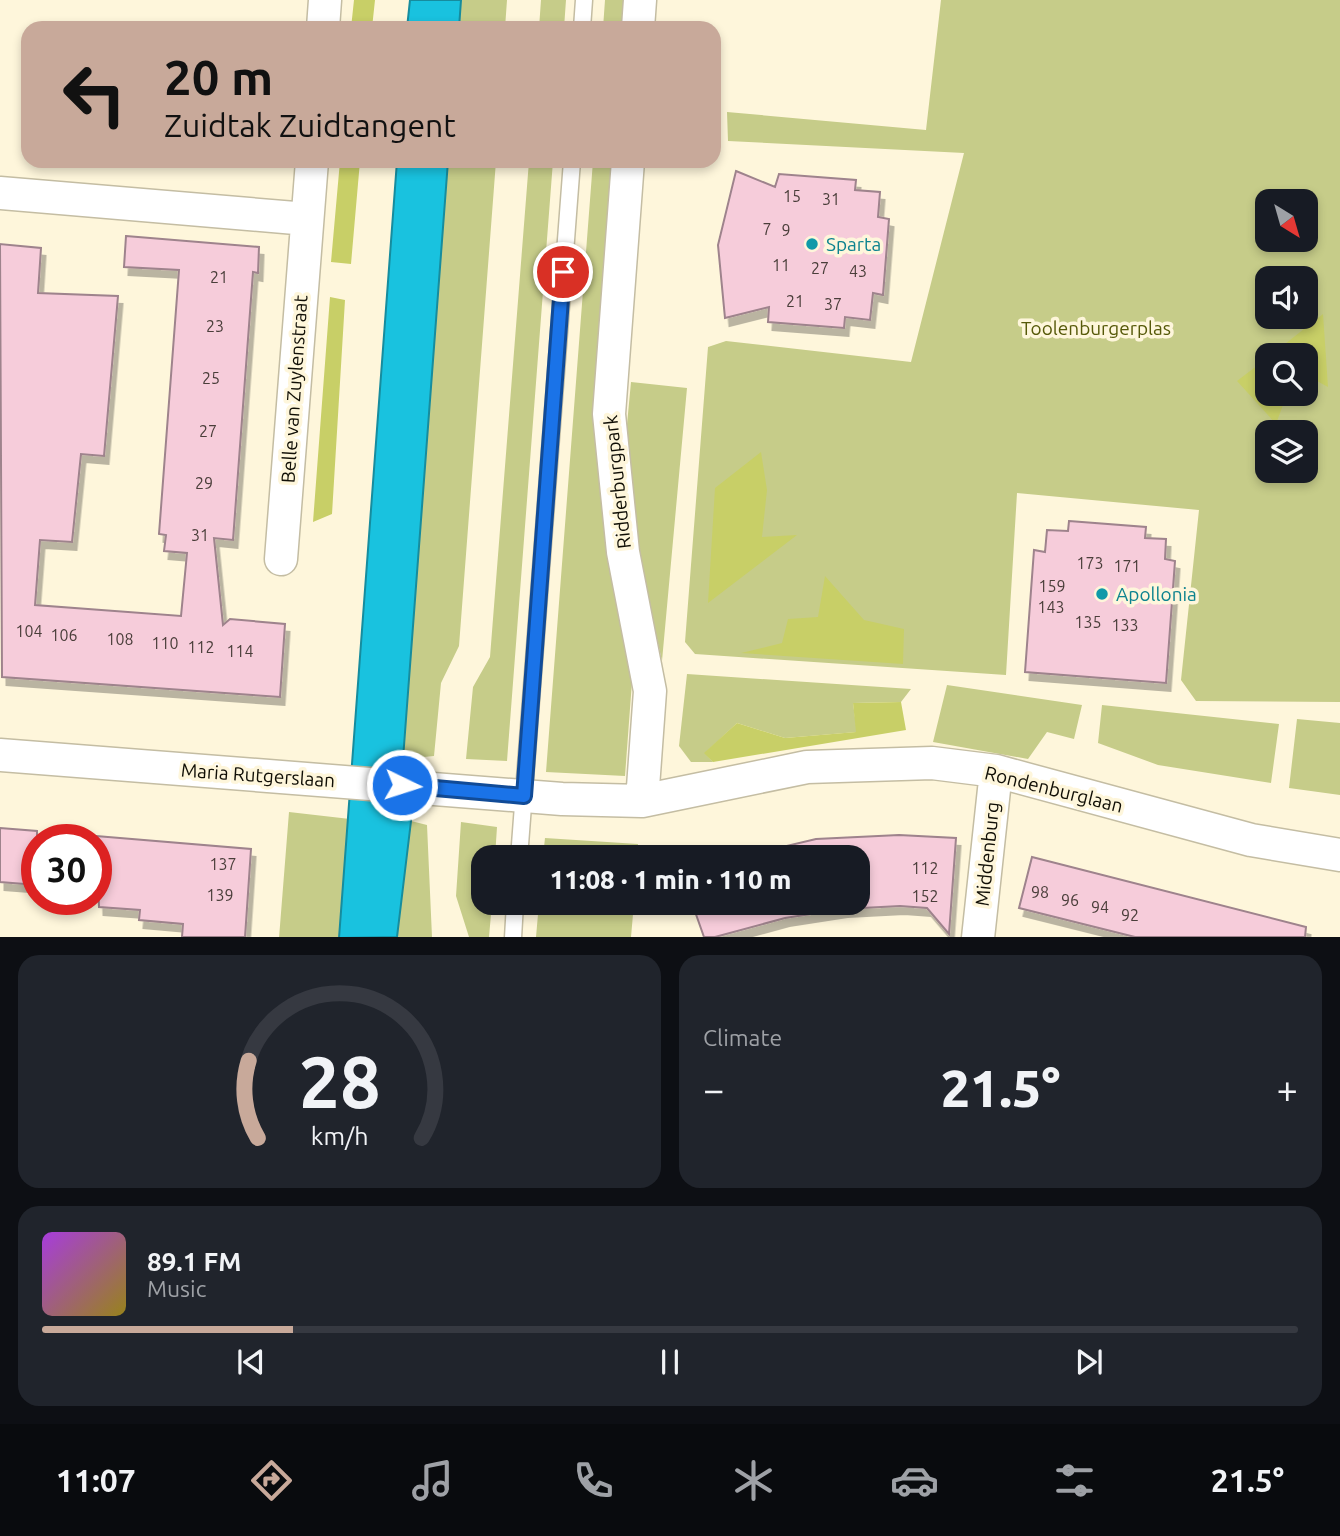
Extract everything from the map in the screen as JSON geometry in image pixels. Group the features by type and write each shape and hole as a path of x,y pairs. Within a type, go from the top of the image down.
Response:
{"street":[{"path":"324,21 325,0"},
{"path":"638,21 640,0"},
{"name":"Belle van Zuylenstraat","path":"281,559 311,168"},
{"name":"Ridderburgpark","path":"627,168 609,414 623,552 650,691 642,801"},
{"path":"0,193 307,219"},
{"name":"Maria Rutgerslaan","path":"0,755 524,796 642,801"},
{"name":"Rondenburglaan","path":"642,801 807,767 932,763 996,771 1251,840 1340,855"},
{"name":"Middenburg","path":"978,937 996,771"}],"lane":[{"path":"582,21 584,0"},
{"path":"520,845 571,168"},
{"path":"513,937 514,915"}],"green space":[{"path":"354,0 375,0 373,21 352,21"},
{"path":"461,0 507,0 506,21 460,21"},
{"path":"541,0 566,0 564,21 540,21"},
{"path":"605,0 625,0 624,21 604,21"},
{"name":"Toolenburgerplas","path":"941,0 1340,0 1340,702 1196,701 1181,680 1199,510 1017,493 1006,675 695,654 685,642 708,347 726,341 911,362 964,153 728,141 727,112 926,130"},
{"path":"339,168 359,168 351,264 331,262"},
{"path":"447,168 495,168 459,646 441,683 434,756 403,759"},
{"path":"528,168 552,168 507,761 466,759 473,687 490,657"},
{"path":"592,168 613,168 600,344 597,448 633,668 625,776 546,772"},
{"path":"330,297 345,300 332,514 313,522"},
{"path":"1323,314 1328,387 1318,382 1318,343 1286,343 1304,329 1318,329 1318,318"},
{"path":"1255,367 1255,401 1237,381"},
{"path":"631,382 687,388 662,661 633,534 626,435"},
{"path":"1260,406 1283,406 1277,420 1272,420"},
{"path":"761,452 767,490 762,537 797,535 708,603 715,488"},
{"path":"825,576 864,620 904,629 903,664 741,653 782,643 788,619 818,617"},
{"path":"687,674 911,689 901,702 853,703 857,732 785,738 737,723 705,753 713,762 691,762 679,746"},
{"path":"947,685 1082,705 1074,739 1047,732 1028,759 933,742"},
{"path":"901,702 906,730 713,762 704,753 737,723 785,738 856,732 853,703"},
{"path":"1102,705 1279,724 1271,783 1158,765 1098,743"},
{"path":"1297,719 1340,723 1340,795 1289,788"},
{"path":"289,812 350,819 339,937 279,937"},
{"path":"411,821 427,825 432,937 397,937"},
{"path":"461,822 497,827 496,845 471,845 471,915 491,915 489,937 469,937 456,896"},
{"path":"545,838 638,844 638,845 544,845"},
{"path":"538,915 633,915 631,937 536,937"}],"water":[{"path":"410,0 461,0 460,21 408,21"},
{"path":"396,168 447,168 403,759 411,821 397,937 339,937"}],"building":[{"name":"Sparta","path":"736,171 775,187 779,174 856,180 855,190 880,192 878,217 889,219 883,295 873,293 870,320 845,317 844,328 768,322 769,307 725,318 718,245"},
{"path":"126,236 259,247 258,273 253,272 233,540 214,538 223,625 230,619 285,624 280,697 2,677 0,244 41,248 38,293 118,296 104,456 81,454 72,542 40,540 35,605 181,616 187,553 164,551 166,535 159,534 179,270 124,267"},
{"name":"Apollonia","path":"1069,521 1146,527 1145,538 1166,539 1165,559 1175,561 1166,683 1025,672 1034,550 1045,552 1047,530 1068,531"},
{"path":"0,828 21,830 21,884 0,882"},
{"path":"899,835 956,838 949,934 927,908 870,908 870,845 791,845 816,839"},
{"path":"112,837 251,849 245,937 182,937 183,924 139,920 140,910 112,908"},
{"path":"1032,857 1306,927 1305,937 1135,937 1019,908"},
{"path":"696,915 804,915 715,937 704,937"}],"place":[{"name":"Sparta","path":"812,244"},
{"name":"Apollonia","path":"1102,594"}],"route":[{"path":"402,785 524,796 563,272"}]}
